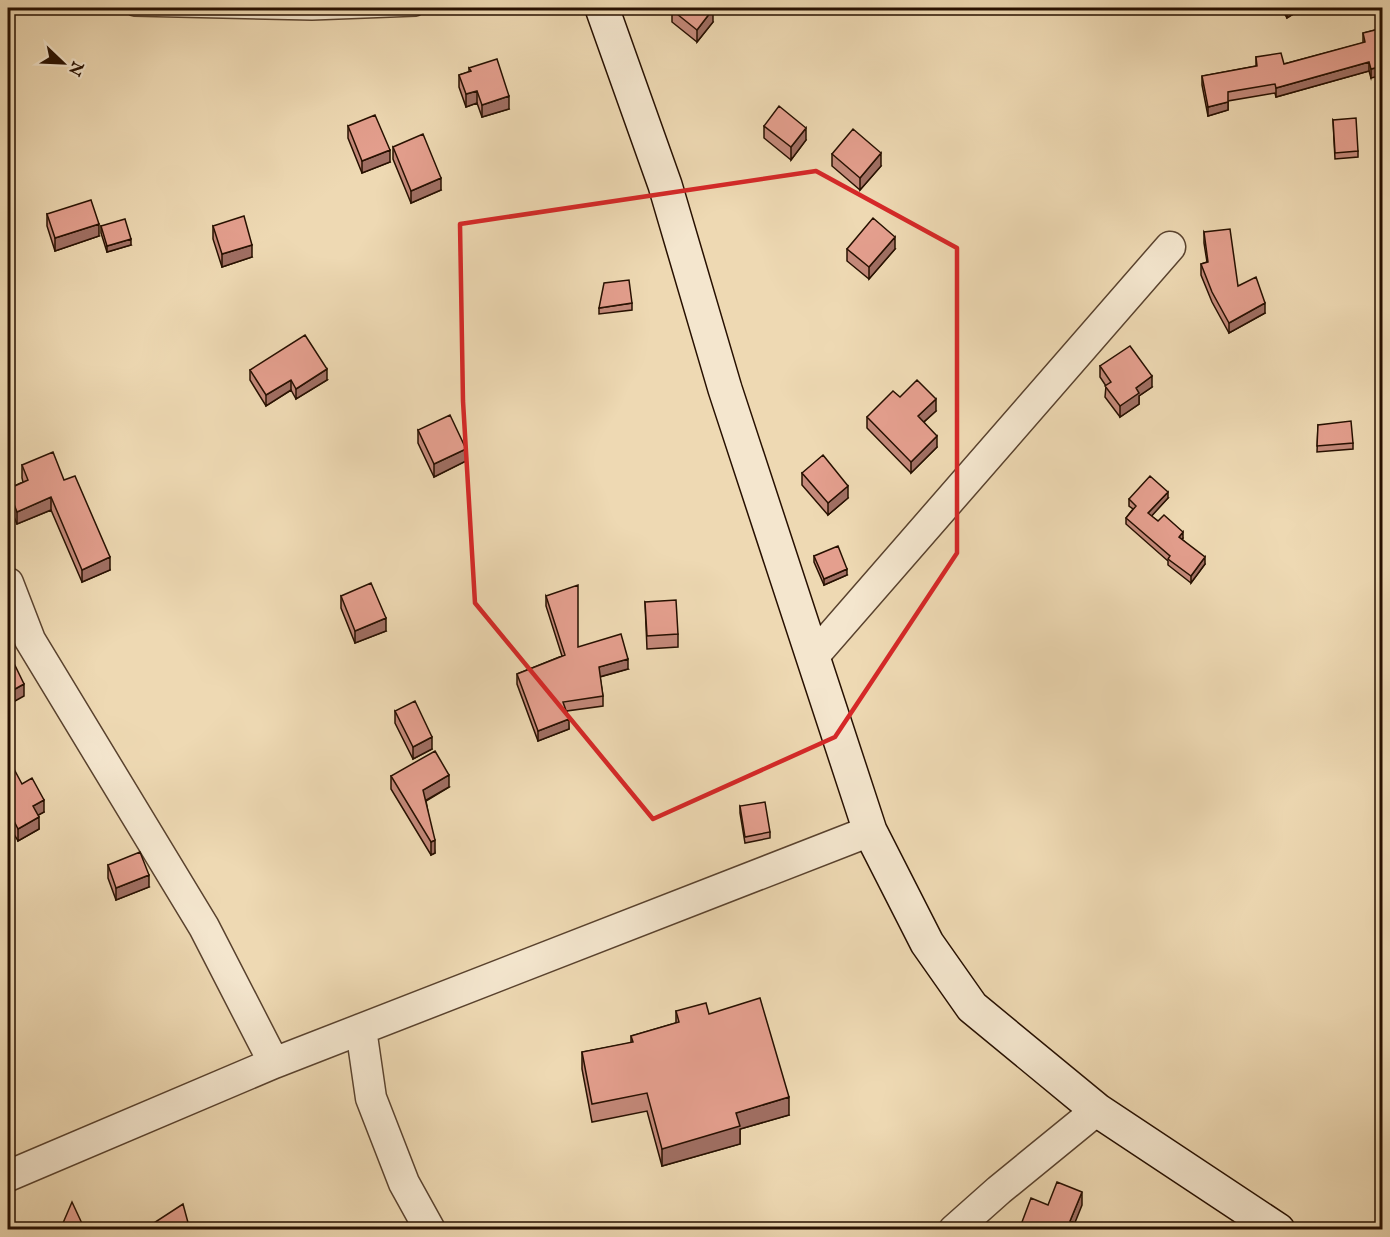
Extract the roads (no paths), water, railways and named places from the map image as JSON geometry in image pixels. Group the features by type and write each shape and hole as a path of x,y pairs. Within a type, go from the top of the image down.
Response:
{"street":[{"path":"602,8 664,185 725,389 870,831 927,943 972,1007 1096,1110 1278,1230"},
{"path":"813,657 1170,247"},
{"path":"8,583 30,640 204,927 274,1063"},
{"path":"8,1176 274,1063 870,831"},
{"path":"361,1029 371,1098 404,1183 430,1230"},
{"path":"954,1230 1096,1110"}],"lane":[{"path":"134,8 312,12 416,8"}]}
